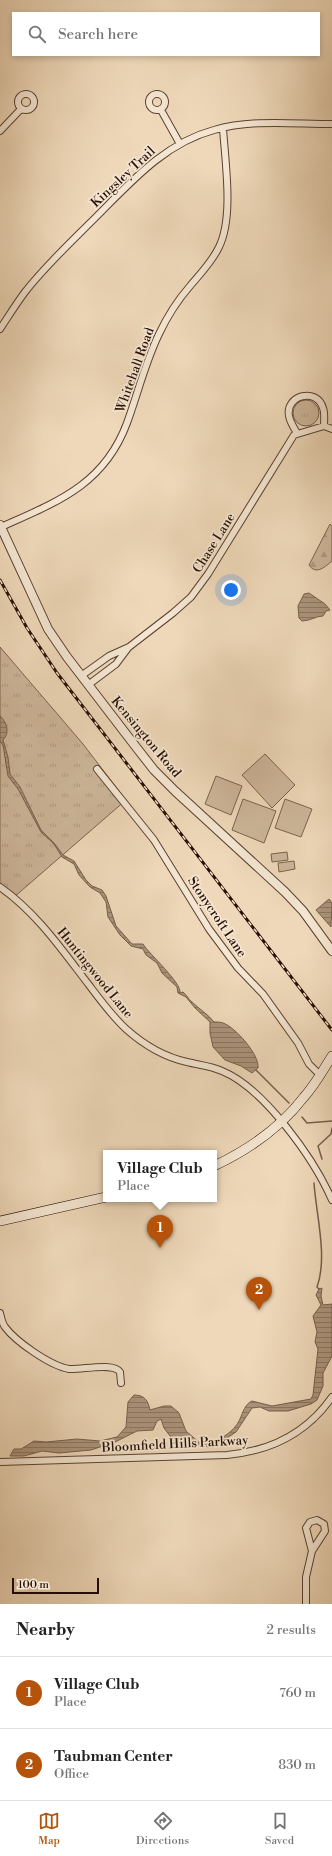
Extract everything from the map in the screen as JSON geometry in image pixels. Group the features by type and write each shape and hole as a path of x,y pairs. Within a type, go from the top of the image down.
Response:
{"main road":[{"path":"217,1164 253,1144 282,1121 305,1097 332,1056"},
{"path":"0,1224 103,1198"}],"street":[{"path":"0,131 21,109"},
{"path":"161,110 180,144"},
{"name":"Kingsley Trail","path":"0,329 26,291 53,260 144,169 180,144 207,132 222,128 252,124 332,124"},
{"name":"Whitehall Road","path":"0,526 53,504 79,488 102,466 119,442 128,422 147,362 164,324 185,292 214,255 222,240 227,219 222,128"},
{"path":"324,426 323,408 315,398 302,396 294,400 289,409 290,421 297,433 324,426 332,429"},
{"name":"Chase Lane","path":"81,676 109,656 129,647 182,605 199,588 292,437 297,433"},
{"name":"Kensington Road","path":"0,526 48,629 81,676 154,770 285,892 303,911 332,951"},
{"name":"Chase Lane","path":"88,685 116,664 129,647"},
{"name":"Stonycroft Lane","path":"97,769 154,840 209,929 238,968 263,994 298,1043 309,1064 320,1075"},
{"name":"Huntingwood Lane","path":"0,887 21,904 41,924 108,1010 132,1035 143,1043 166,1055 216,1068 232,1075 251,1090 282,1121"},
{"path":"282,1121 313,1163 332,1200"},
{"path":"0,1312 4,1325 23,1344 57,1365 77,1369 114,1367 120,1372 121,1383"},
{"name":"Bloomfield Hills Parkway","path":"0,1462 227,1455 248,1453 270,1447 298,1432 318,1414 332,1397"},
{"path":"306,1604 306,1577 312,1551 326,1531 323,1523 317,1520 310,1522 306,1528 312,1551"}],"green space":[{"path":"306,400 315,404 319,413 315,422 306,426 297,422 293,413 297,404"},
{"path":"330,524 332,526 332,561 321,569 315,570 309,565"},
{"path":"0,647 83,744 126,800 13,898 0,887"},
{"path":"265,754 295,785 272,808 242,775"},
{"path":"216,776 242,786 231,815 205,804"},
{"path":"243,799 276,811 264,843 232,830"},
{"path":"285,799 312,809 301,837 275,828"},
{"path":"287,852 288,860 272,862 271,854"},
{"path":"294,861 295,869 279,872 278,863"}],"shaded area":[{"path":"309,593 325,604 330,610 326,611 323,616 302,621 299,618 298,606 304,594"},
{"path":"0,716 7,728 3,740 8,757 10,774 20,787 41,830 54,843 63,855 74,861 86,880 92,886 102,890 106,896 116,926 132,944 143,944 171,976 179,988 180,993 183,992 214,1022 222,1023 228,1026 246,1042 258,1062 258,1068 252,1073 241,1066 225,1060 213,1047 210,1033 210,1022 186,997 178,993 177,987 162,973 157,963 146,955 143,949 131,946 120,935 108,917 106,902 100,893 90,887 79,875 74,864 62,857 54,844 41,832 18,789 8,776 3,745 0,741"},
{"path":"329,899 332,903 331,927 316,910"},
{"path":"322,1288 321,1296 323,1305 332,1304 332,1356 323,1373 323,1386 317,1400 311,1404 288,1411 269,1411 260,1407 252,1408 236,1432 213,1447 177,1445 164,1428 161,1419 157,1421 153,1430 137,1431 115,1442 91,1450 59,1453 42,1451 24,1456 10,1456 14,1449 21,1449 34,1441 46,1442 77,1439 100,1441 117,1437 126,1427 128,1402 134,1395 143,1397 150,1410 164,1406 171,1406 179,1413 186,1431 202,1445 218,1440 229,1433 237,1424 246,1406 252,1401 272,1406 311,1399 313,1395 318,1349 315,1342 317,1332 313,1316 321,1305 316,1295 319,1289"}],"waterway":[{"path":"256,1070 289,1103"},
{"path":"302,1117 307,1123 332,1121"},
{"path":"322,1159 318,1146 331,1134 332,1128"},
{"path":"314,1183 321,1249 320,1275 317,1287 319,1289"}],"railway":[{"path":"0,580 27,628 57,673 332,1030"}],"place":[{"name":"Village Club","path":"160,1248"},
{"name":"Taubman Center","path":"259,1310"}]}
